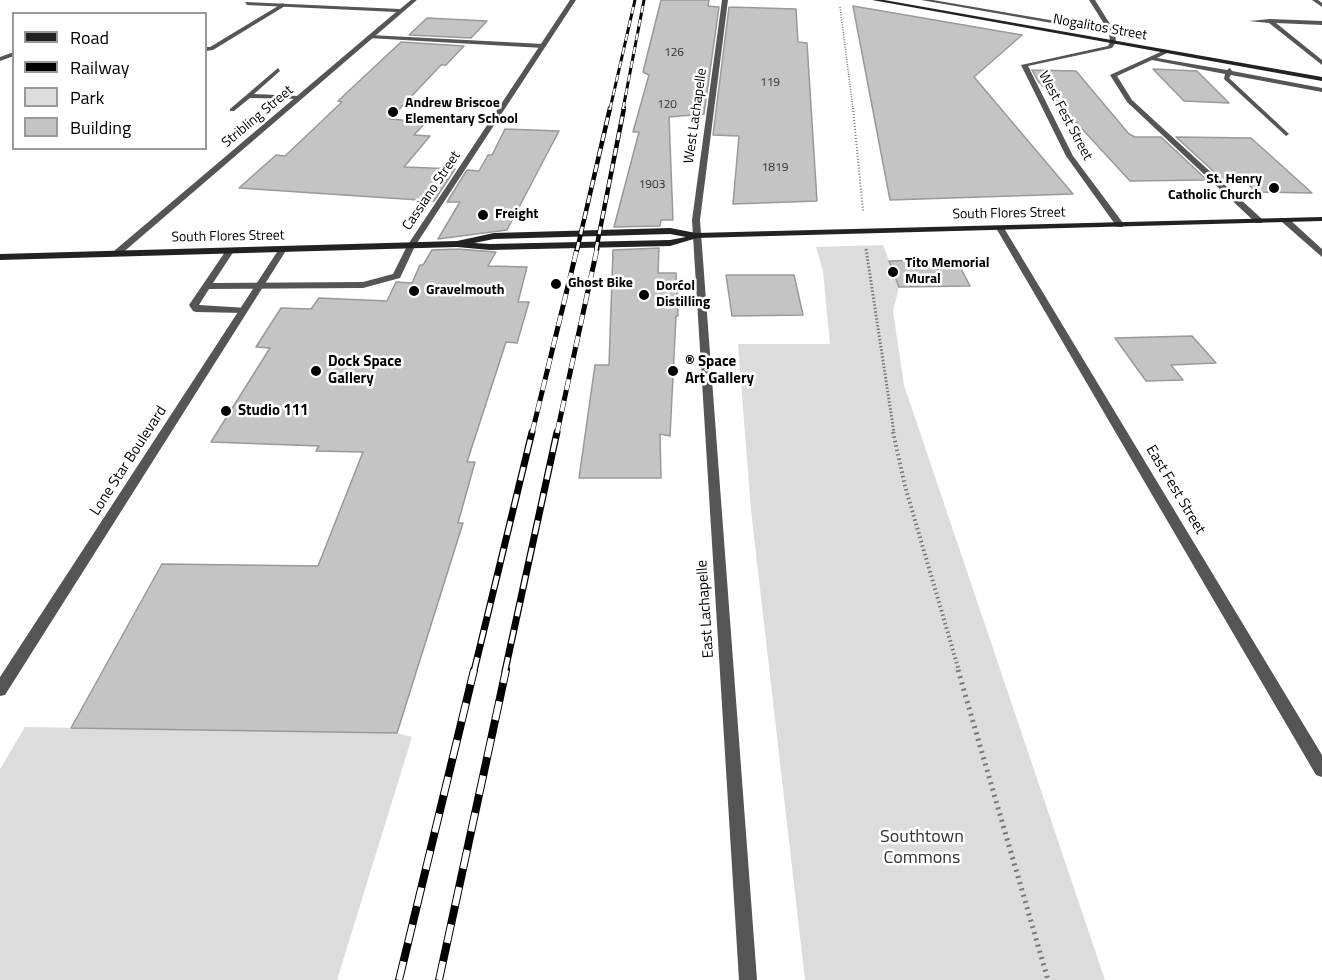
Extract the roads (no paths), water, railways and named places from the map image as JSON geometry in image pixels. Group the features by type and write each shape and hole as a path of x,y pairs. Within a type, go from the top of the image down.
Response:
{"main road":[{"name":"Nogalitos Street","path":"875,0 1322,80"},
{"name":"South Flores Street","path":"0,257 457,244 489,247 670,243 696,236 1322,219"}],"street":[{"name":"Stribling Street","path":"117,253 414,0"},
{"name":"Cassiano Street","path":"259,286 363,285 397,276 411,246 573,0"},
{"name":"West Lachapelle","path":"696,236 695,212 724,0"},
{"path":"924,0 1113,32"},
{"path":"1092,0 1113,32 1113,42"},
{"path":"1316,0 1322,5"},
{"path":"250,2 401,11"},
{"path":"207,49 211,49 283,5"},
{"path":"1252,21 1322,23"},
{"path":"1270,21 1322,63"},
{"path":"370,38 543,46"},
{"name":"West Fest Street","path":"1113,42 1110,47 1100,50 1024,65 1070,156 1120,225"},
{"path":"1165,52 1113,75 1129,100 1259,221"},
{"path":"1148,58 1322,90"},
{"path":"1234,64 1226,78 1286,135"},
{"path":"232,110 278,70"},
{"path":"248,96 299,98"},
{"path":"1285,220 1322,254"},
{"name":"East Fest Street","path":"1000,228 1322,770"},
{"name":"East Lachapelle","path":"696,236 748,980"},
{"name":"Lone Star Boulevard","path":"0,690 283,249"},
{"path":"230,250 194,304 196,309 244,310"},
{"path":"206,286 259,286"}],"railway":[{"path":"610,109 635,0"},
{"path":"623,109 644,0"},
{"path":"577,250 610,108"},
{"path":"596,250 624,108"},
{"path":"532,433 577,249"},
{"path":"557,433 597,249"},
{"path":"474,671 532,432"},
{"path":"505,671 557,432"},
{"path":"399,980 474,670"},
{"path":"439,980 506,670"}],"place":[{"name":"Andrew Briscoe Elementary School","path":"393,112"},
{"name":"St. Henry Catholic Church","path":"1274,188"},
{"name":"Freight","path":"483,215"},
{"name":"Tito Memorial Mural","path":"893,272"},
{"name":"Ghost Bike","path":"556,284"},
{"name":"Gravelmouth","path":"414,291"},
{"name":"Dorćol Distilling","path":"644,295"},
{"name":"Dock Space Gallery","path":"316,371"},
{"name":"® Space Art Gallery","path":"673,371"},
{"name":"Studio 111","path":"226,411"}],"park label":[{"name":"Southtown Commons","path":"922,848"}]}
